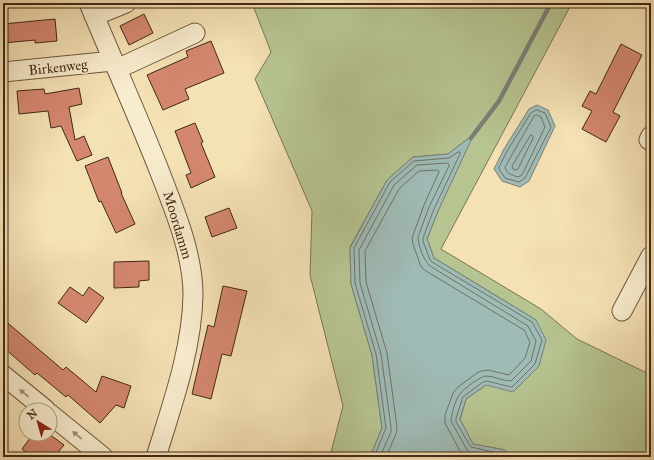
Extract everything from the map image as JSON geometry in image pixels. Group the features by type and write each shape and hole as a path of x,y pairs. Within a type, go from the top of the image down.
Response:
{"street":[{"path":"92,9 126,3"},
{"name":"Moordamm","path":"92,9 150,145 179,221 191,269 193,294 191,322 178,388 156,457"},
{"name":"Birkenweg","path":"3,72 115,65 195,33"},
{"path":"622,311 651,256"},
{"path":"3,375 36,402"},
{"path":"58,420 103,457"}],"green space":[{"path":"252,3 572,3 441,249 541,309 577,339 651,375 651,457 511,457 505,450 473,444 460,420 466,399 486,385 536,320 434,258 427,239 438,211 473,135 448,154 413,157 387,180 350,247 351,284 372,355 382,428 370,457 329,457 343,406 310,275 312,211 255,79 271,52"}],"water":[{"path":"537,105 548,110 555,126 529,181 520,187 502,181 494,169 504,149 529,109"},
{"path":"474,134 438,211 427,239 434,258 536,320 546,340 539,366 513,392 486,385 466,399 460,419 473,444 505,450 511,457 370,457 382,428 372,355 351,284 350,248 387,180 413,157 448,154"}],"building":[{"path":"144,14 153,33 129,45 120,26"},
{"path":"55,19 57,41 35,43 35,40 3,43 3,24"},
{"path":"211,41 224,73 185,89 189,99 163,110 147,75 188,57 186,51"},
{"path":"621,44 642,55 613,112 620,116 606,142 582,129 592,111 582,106 590,91 596,94"},
{"path":"79,88 82,104 69,107 75,140 84,136 92,155 77,161 61,126 51,128 48,111 19,114 17,91 44,89 45,94"},
{"path":"195,123 203,142 201,143 215,177 191,188 186,175 191,173 175,131"},
{"path":"108,157 121,193 135,224 116,233 101,201 99,202 85,166"},
{"path":"229,208 237,228 212,237 205,217"},
{"path":"149,261 149,280 139,281 139,287 114,288 114,262"},
{"path":"223,286 247,291 231,356 222,354 211,399 192,394 208,325 214,327"},
{"path":"70,287 83,296 89,287 104,298 86,323 58,303"},
{"path":"3,319 63,370 66,367 96,392 102,376 131,386 124,408 116,405 100,423 68,395 66,397 37,373 35,375 3,347"},
{"path":"58,441 64,445 54,457 32,457 22,449 27,442 58,442"}],"waterway":[{"path":"471,138 499,101 551,3"}]}
